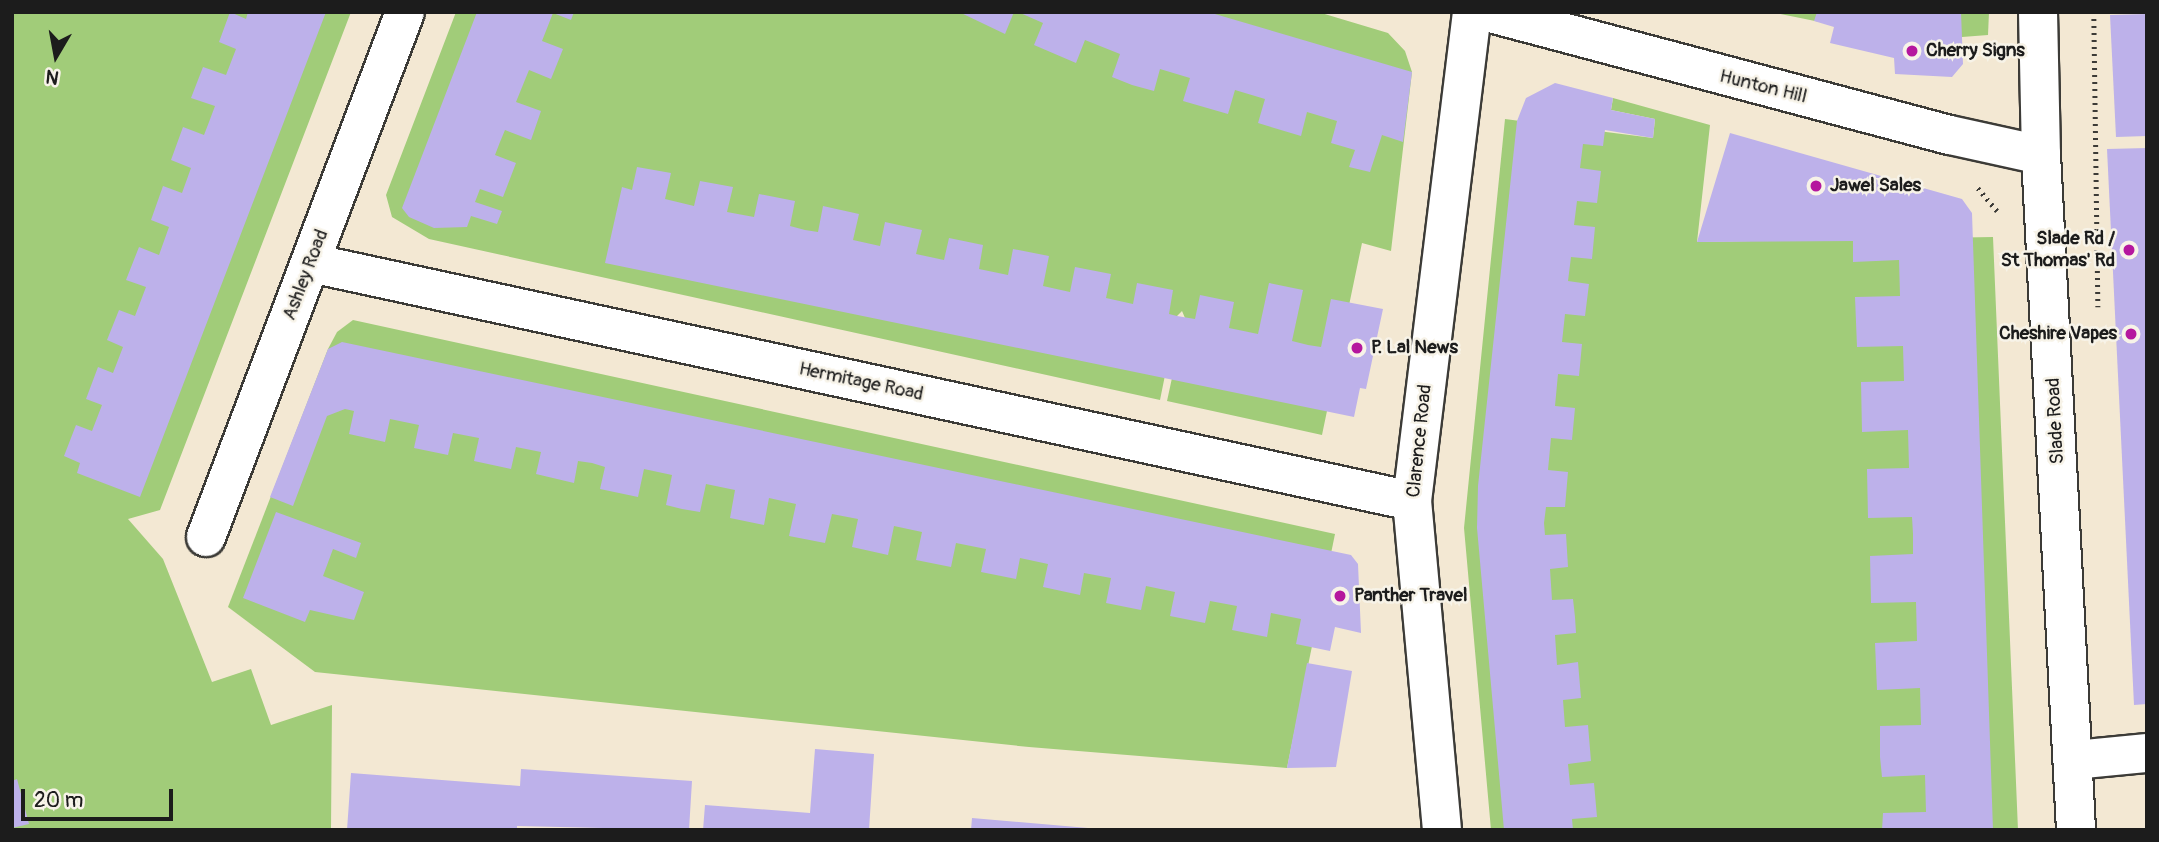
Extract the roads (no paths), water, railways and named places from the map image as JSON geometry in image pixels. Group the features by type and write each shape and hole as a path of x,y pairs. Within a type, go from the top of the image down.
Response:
{"street":[{"name":"Ashley Road","path":"206,537 405,12"},
{"name":"Clarence Road","path":"1442,830 1412,501 1472,12"},
{"name":"Hunton Hill","path":"1487,12 1950,135 2041,155"},
{"name":"Slade Road","path":"2039,12 2041,155 2076,830"},
{"name":"Hermitage Road","path":"311,263 1412,501"},
{"path":"2074,760 2147,752"}],"place":[{"name":"Cherry Signs","path":"1912,51"},
{"name":"Jawel Sales","path":"1816,186"},
{"name":"Slade Rd / St Thomas' Rd","path":"2129,250"},
{"name":"Cheshire Vapes","path":"2131,334"},
{"name":"P. Lal News","path":"1357,348"},
{"name":"Panther Travel","path":"1340,596"}]}
